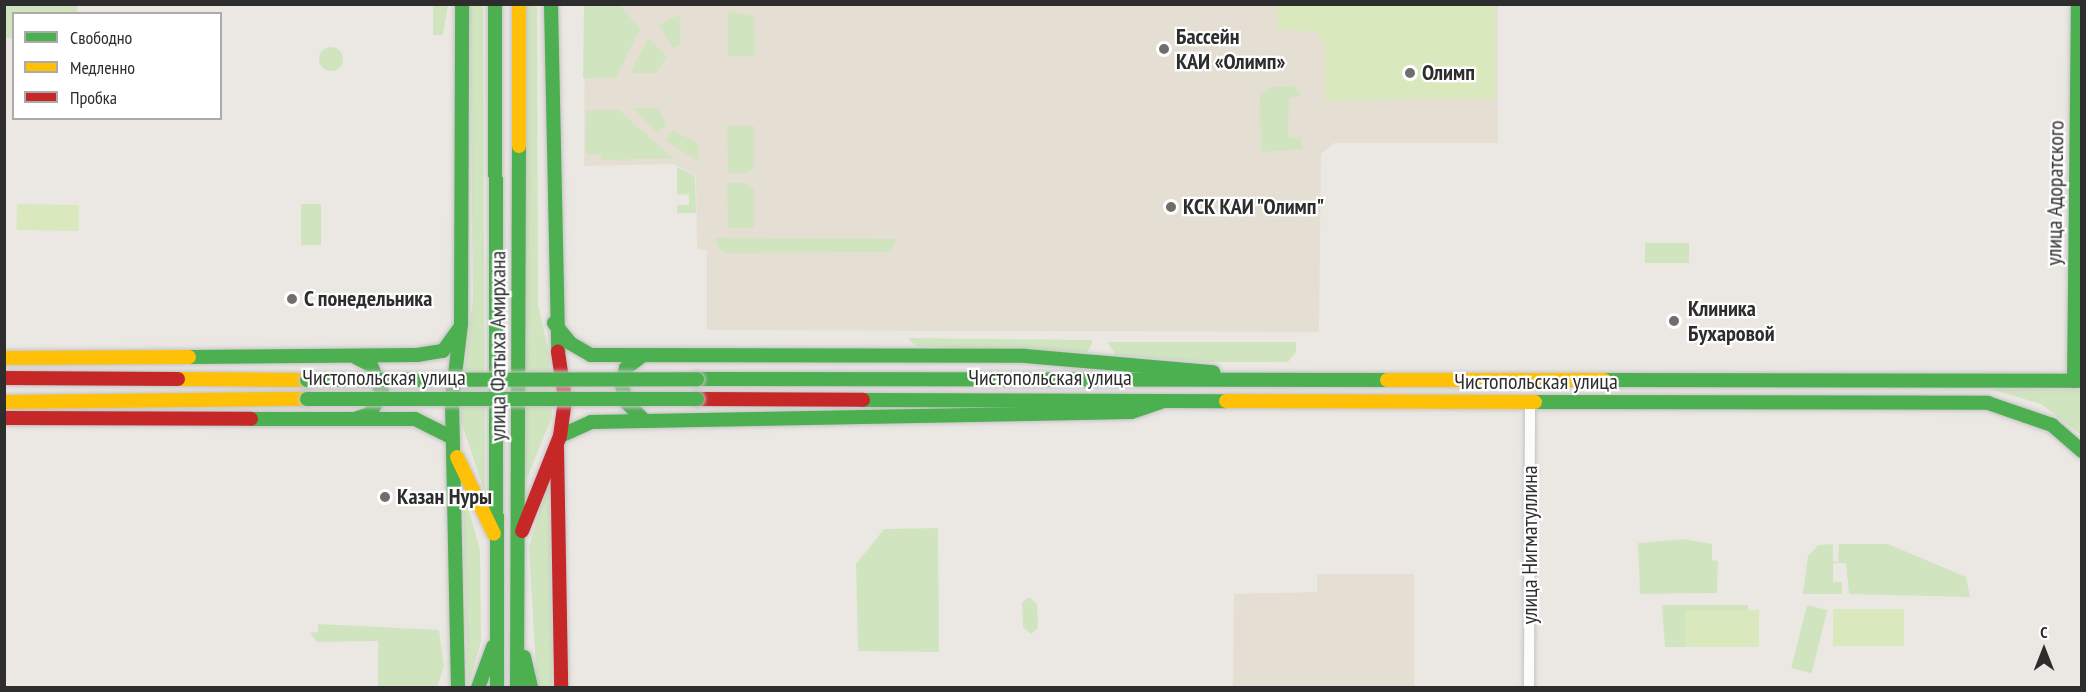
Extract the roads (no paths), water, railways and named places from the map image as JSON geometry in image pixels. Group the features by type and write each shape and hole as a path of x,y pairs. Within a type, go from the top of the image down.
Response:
{"main road":[{"path":"458,687 452,559 455,453 453,438 454,368 462,324 462,4"},
{"name":"улица Фатыха Амирхана","path":"495,4 497,687"},
{"name":"улица Фатыха Амирхана","path":"517,687 519,4"},
{"path":"551,4 554,323 564,382 558,441 561,687"},
{"name":"улица Адоратского","path":"2078,4 2078,381"},
{"path":"554,323 583,353 642,356 1025,356 1253,378"},
{"path":"4,358 355,357 443,351 462,324"},
{"path":"642,356 626,368 622,385 626,402 645,421"},
{"path":"355,357 370,365 382,393 370,414 356,419"},
{"name":"Чистопольская улица","path":"4,378 307,380 1253,378 2078,381"},
{"name":"Чистопольская улица","path":"4,402 307,399 1165,399 1530,403 1988,403 2052,425 2082,451"},
{"path":"519,540 558,441 583,423 1132,411 1165,399"},
{"path":"4,418 414,420 453,438"},
{"path":"455,453 496,540"},
{"path":"517,624 531,687"},
{"path":"478,687 497,634"}],"street":[{"name":"улица Нигматуллина","path":"1529,687 1530,403"}],"place":[{"name":"Бассейн КАИ «Олимп»","path":"1164,49"},
{"name":"Олимп","path":"1410,73"},
{"name":"КСК КАИ \"Олимп\"","path":"1171,207"},
{"name":"С понедельника","path":"292,299"},
{"name":"Клиника Бухаровой","path":"1674,321"},
{"name":"Казан Нуры","path":"385,497"}]}
